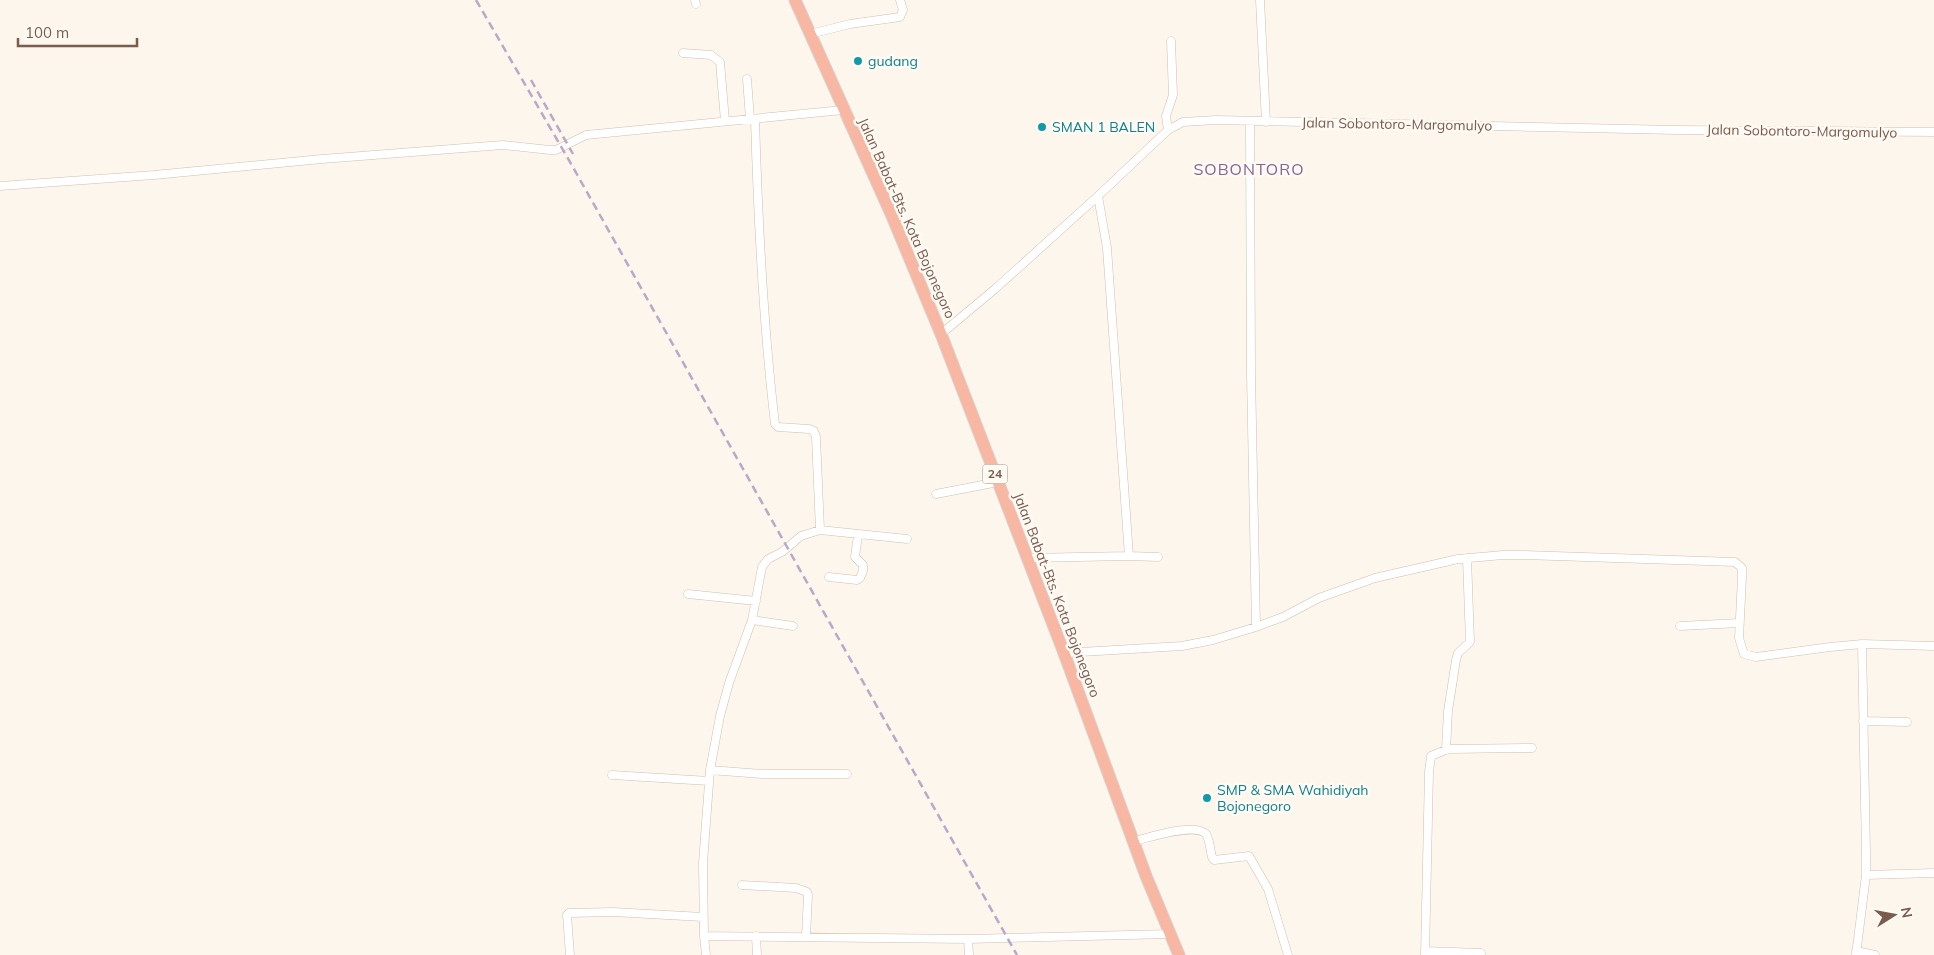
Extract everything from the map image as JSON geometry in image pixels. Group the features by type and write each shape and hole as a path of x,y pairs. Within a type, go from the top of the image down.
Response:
{"highway":[{"name":"Jalan Babat-Bts. Kota Bojonegoro","path":"795,0 892,216 941,334 1179,955"}],"street":[{"path":"810,34 850,24 900,17 903,10 900,0"},
{"path":"1260,0 1266,122"},
{"path":"1168,130 1166,116 1173,95 1171,42"},
{"path":"683,53 711,55 720,62 725,121"},
{"path":"747,79 753,119 766,337 775,424 778,427 809,428 814,431 816,436 820,530"},
{"path":"0,186 154,175 322,159 503,145 556,150 586,135 843,110"},
{"name":"Jalan Sobontoro-Margomulyo","path":"941,334 995,289 1168,130 1191,121 1934,132"},
{"path":"1250,121 1251,365 1256,627"},
{"path":"1098,196 1107,248 1129,556"},
{"path":"936,494 998,482"},
{"path":"706,955 703,917 703,863 710,770 720,716 729,683 752,620 759,579 764,563 782,552 801,536 820,530 907,540"},
{"path":"829,577 857,580 860,578 864,571 863,565 855,557 858,535"},
{"path":"1064,654 1182,646 1213,640 1283,617 1319,598 1375,578 1467,558 1517,555 1735,562 1742,568 1739,623 1741,647 1744,654 1748,656 1756,657 1830,646 1862,644 1934,646"},
{"path":"1027,558 1129,556 1158,558"},
{"path":"1446,750 1448,711 1456,660 1458,653 1470,642 1467,558"},
{"path":"688,594 756,601"},
{"path":"752,620 793,626"},
{"path":"1680,626 1739,623"},
{"path":"1862,644 1866,875 1856,953 1875,955"},
{"path":"1863,721 1907,722"},
{"path":"1481,953 1425,953 1429,760 1431,756 1446,750 1532,748"},
{"path":"710,770 762,774 847,774"},
{"path":"612,775 709,781"},
{"path":"1134,841 1192,829 1203,832 1207,836 1214,860 1249,856 1268,889 1288,955"},
{"path":"1866,875 1934,873"},
{"path":"742,885 796,888 806,892 808,895 806,937"},
{"path":"570,955 567,915 569,913 613,912 703,917"},
{"path":"704,936 968,939 1170,934"},
{"path":"756,936 757,955"},
{"path":"968,939 968,955"}],"railway":[{"path":"476,0 570,162 1017,955"},
{"path":"531,80 573,154"}],"place":[{"name":"gudang","path":"858,61"},
{"name":"SMAN 1 BALEN","path":"1042,127"},
{"name":"SMP & SMA Wahidiyah Bojonegoro","path":"1207,798"}],"district":[{"name":"SOBONTORO","path":"1249,169"}]}
